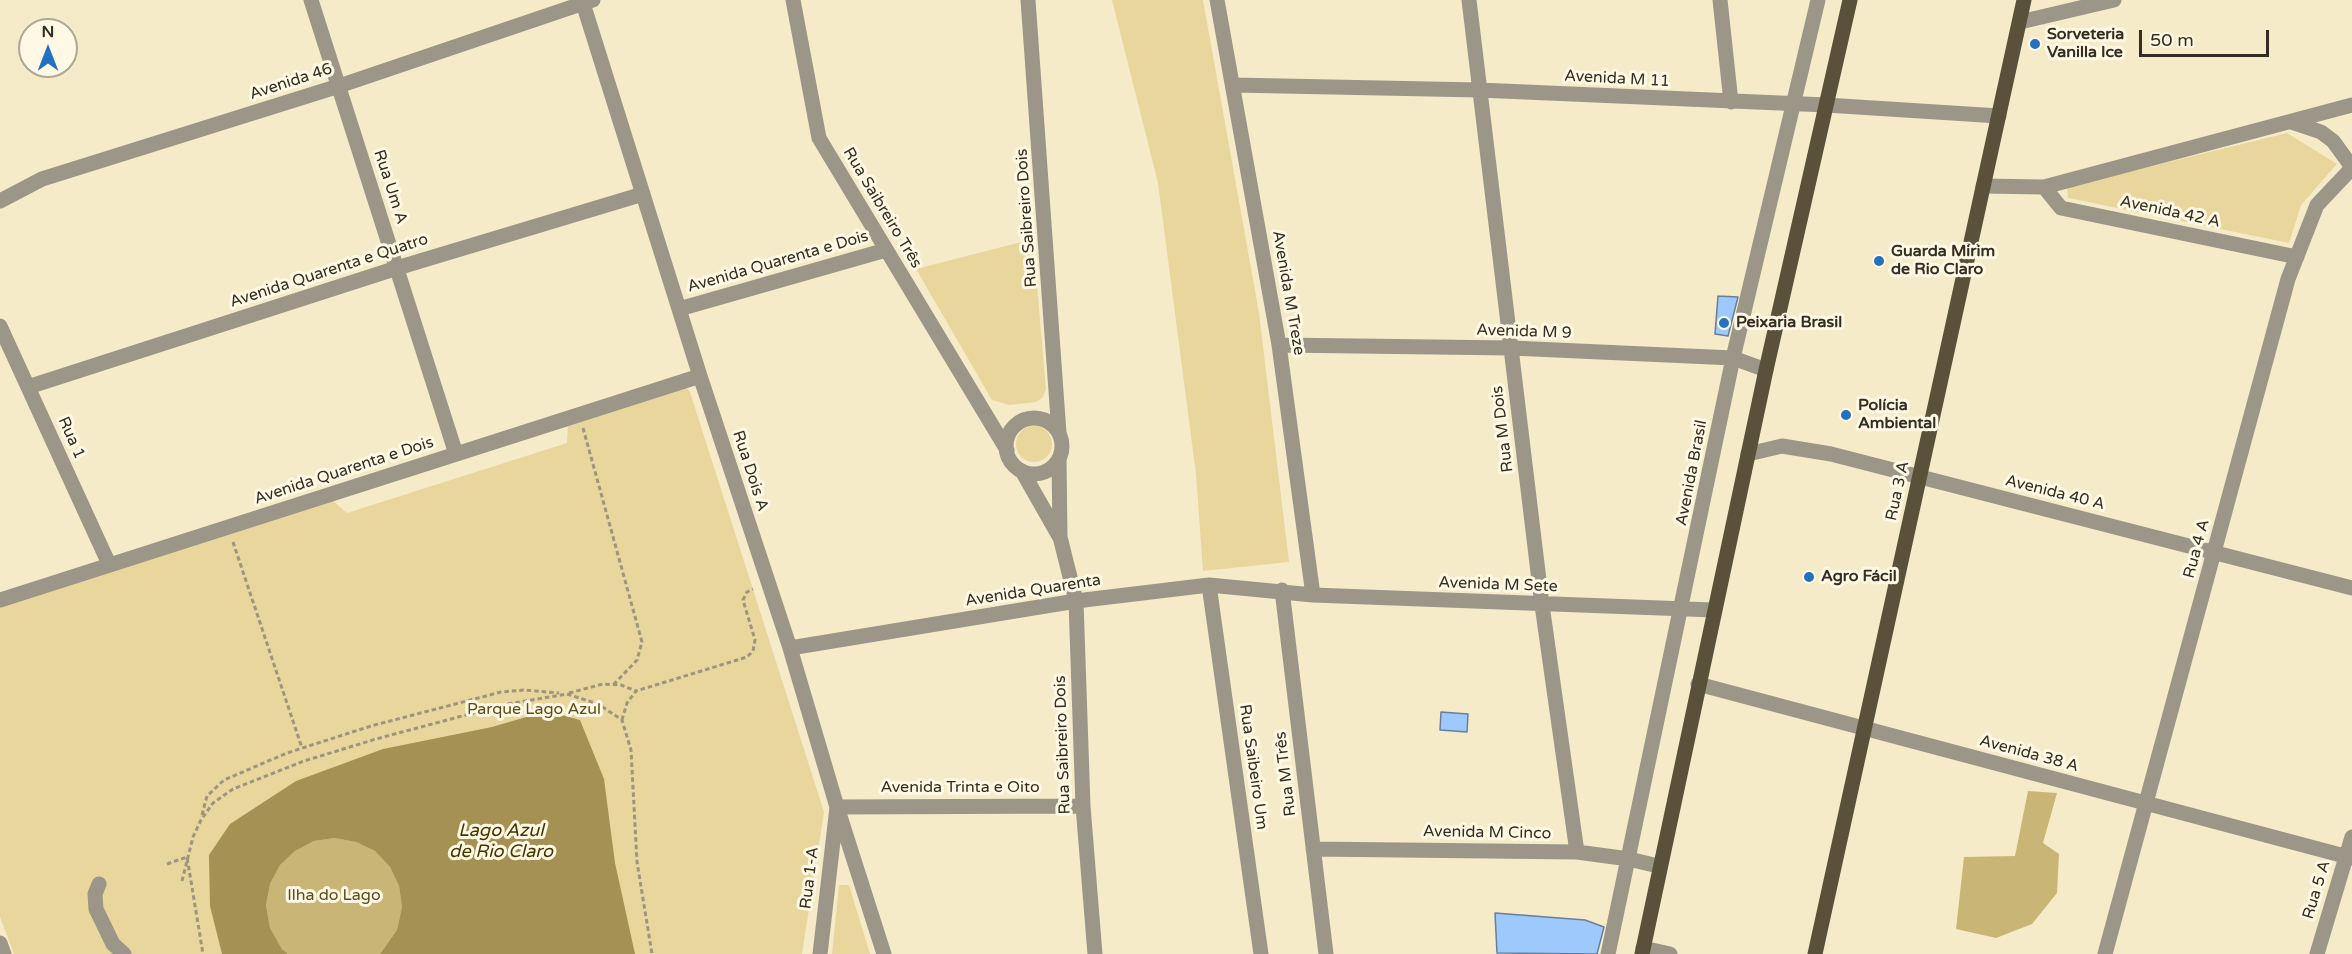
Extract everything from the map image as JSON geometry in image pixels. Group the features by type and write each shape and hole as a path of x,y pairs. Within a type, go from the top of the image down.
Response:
{"main road":[{"path":"1642,951 1658,866 1766,370 1850,0"},
{"name":"Rua 3 A","path":"1815,954 2024,0"}],"street":[{"name":"Rua Um A","path":"311,0 456,454"},
{"name":"Rua Saibreiro Três","path":"793,0 816,131 1006,450"},
{"name":"Rua Saibreiro Dois","path":"1028,0 1059,433"},
{"name":"Avenida M Treze","path":"1217,0 1279,345 1313,594"},
{"name":"Rua M Dois","path":"1469,0 1542,605 1577,852"},
{"path":"1720,0 1731,102"},
{"name":"Avenida Brasil","path":"1608,954 1683,609 1733,358 1818,0"},
{"path":"2020,22 2114,0"},
{"name":"Avenida 46","path":"0,201 42,179 339,86 586,1"},
{"name":"Rua Dois A","path":"586,1 643,194 700,376 790,648 884,954"},
{"name":"Avenida M 11","path":"1233,85 1479,90 1826,105 1999,116"},
{"name":"Avenida 42 A","path":"1983,186 2044,188 2352,105"},
{"path":"2291,122 2321,132 2333,141 2352,167"},
{"name":"Rua 4 A","path":"2105,954 2288,279 2317,205 2352,167"},
{"name":"Avenida 42 A","path":"2044,188 2061,208 2297,257"},
{"name":"Avenida Quarenta e Quatro","path":"28,387 397,268 643,194"},
{"name":"Avenida Quarenta e Dois","path":"679,309 886,250"},
{"name":"Rua 1","path":"0,326 109,564"},
{"name":"Avenida M 9","path":"1279,345 1512,348 1733,358 1766,370"},
{"name":"Avenida Quarenta e Dois","path":"0,600 700,376"},
{"name":"Rua Saibreiro Três","path":"987,417 1011,431"},
{"path":"1035,418 1045,420 1059,433 1062,451 1059,459 1047,471 1030,474 1022,471 1009,459 1006,450 1011,431 1017,424 1035,418"},
{"name":"Avenida 40 A","path":"1748,454 1782,446 1831,454 2352,588"},
{"name":"Rua Saibreiro Dois","path":"1059,459 1060,537 1076,602 1083,806 1095,954"},
{"name":"Rua Saibreiro Dois","path":"1022,471 1060,537"},
{"name":"Avenida Quarenta","path":"790,648 1076,602 1209,585 1282,590"},
{"name":"Rua Saibeiro Um","path":"1209,585 1261,954"},
{"name":"Avenida M Sete","path":"1282,590 1313,594 1542,605 1714,610"},
{"name":"Rua M Três","path":"1282,590 1326,954"},
{"name":"Avenida 38 A","path":"1698,684 2349,858"},
{"name":"Avenida Trinta e Oito","path":"837,807 1083,806"},
{"name":"Rua 1-A","path":"820,954 837,807"},
{"name":"Rua 5 A","path":"2317,954 2349,858 2352,837"},
{"name":"Avenida M Cinco","path":"1313,849 1577,852 1629,859 1658,866"},
{"path":"99,884 94,894 96,909 112,944 124,954"},
{"path":"0,943 4,954"},
{"path":"1642,951 1670,954"}],"path":[{"path":"579,415 642,642 637,660 614,684"},
{"path":"228,526 302,748"},
{"path":"201,820 213,803 232,789 304,761 507,704 567,694 603,684 614,684 636,691 747,657 753,651 755,640 743,600 747,592 768,583"},
{"path":"182,881 187,857 207,796 224,780 258,764 371,726 501,692 524,690 567,694 598,704 622,720"},
{"path":"636,691 627,703 622,720 631,750 637,862 652,954"},
{"path":"167,864 187,857"},
{"path":"187,857 203,954"}],"green space":[{"path":"1112,0 1203,0 1259,313 1289,562 1203,571 1196,474 1158,183"},
{"path":"2287,133 2337,164 2301,205 2289,243 2068,198 2067,187"},
{"path":"1033,239 1046,389 1043,397 1036,402 1009,405 992,400 916,269"},
{"name":"Parque Lago Azul","path":"686,387 690,392 824,812 802,954 14,954 0,917 0,607 332,500 347,513 567,443 568,426"},
{"path":"1034,426 1047,431 1052,444 1047,457 1034,462 1021,457 1016,444 1021,431"},
{"path":"2028,791 2057,793 2043,843 2059,854 2057,893 2032,924 1996,938 1956,929 1964,857 2015,856"},
{"name":"Ilha do Lago","path":"335,838 356,842 375,851 390,867 399,886 402,907 397,930 380,954 288,954 282,949 270,928 266,905 270,884 280,865 295,851 314,841"},
{"path":"839,885 849,885 870,954 832,954"}],"water":[{"name":"Lago Azul de Rio Claro","path":"547,711 580,720 604,779 615,863 635,954 380,954 397,930 402,907 399,886 390,867 375,851 356,842 335,838 314,841 295,851 280,865 270,884 266,905 270,928 282,949 288,954 222,954 210,906 209,855 230,824 296,781 383,749 492,727"}],"building":[{"name":"Peixaria Brasil","path":"1718,296 1738,297 1728,336 1715,334"},
{"path":"1441,712 1468,714 1467,732 1440,730"},
{"path":"1495,913 1585,920 1604,927 1597,954 1497,953"}],"place":[{"name":"Sorveteria Vanilla Ice","path":"2035,44"},
{"name":"Guarda Mirim de Rio Claro","path":"1879,261"},
{"name":"Peixaria Brasil","path":"1724,323"},
{"name":"Polícia Ambiental","path":"1846,415"},
{"name":"Agro Fácil","path":"1809,577"}]}
